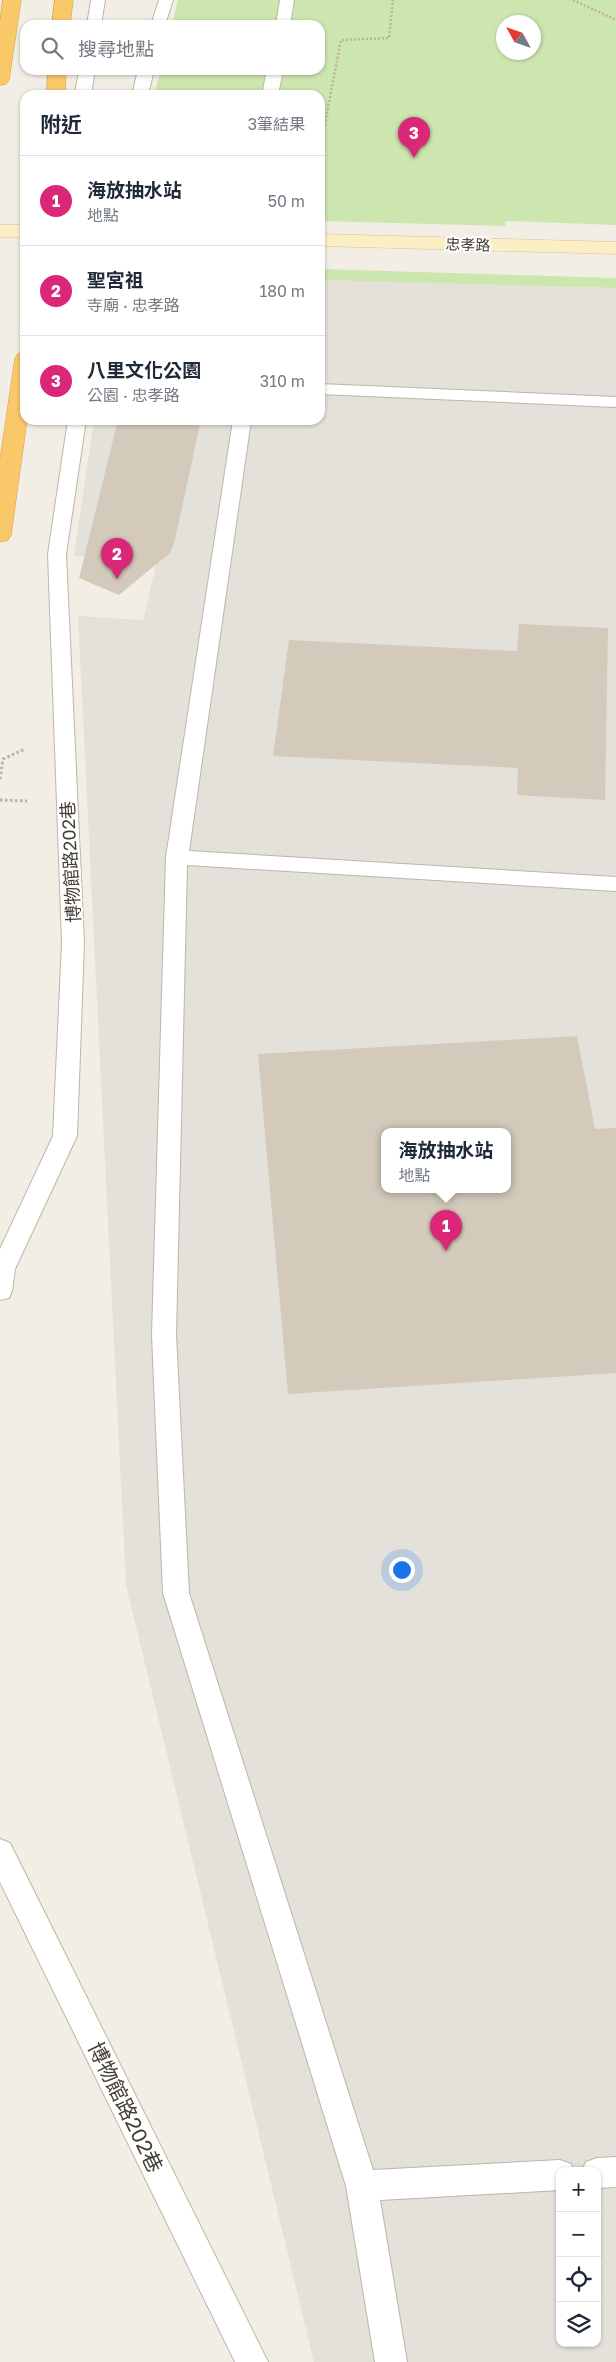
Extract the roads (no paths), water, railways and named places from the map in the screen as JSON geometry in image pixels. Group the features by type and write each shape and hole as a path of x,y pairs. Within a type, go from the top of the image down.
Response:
{"highway":[{"path":"0,80 12,0"},
{"path":"62,20 64,0"},
{"path":"56,90 57,75"},
{"path":"0,535 20,393"}],"street":[{"path":"0,231 20,231"},
{"name":"忠孝路","path":"325,240 616,248"}],"lane":[{"path":"95,20 98,0"},
{"path":"160,20 166,0"},
{"path":"284,20 287,0"},
{"path":"85,90 86,75"},
{"path":"141,90 145,75"},
{"path":"271,90 274,75"},
{"path":"325,389 616,402"},
{"name":"博物館路202巷","path":"0,1291 3,1270 66,1136 73,943 57,554 75,425"},
{"path":"241,425 177,857 164,1335 176,1593 362,2186 391,2362"},
{"path":"177,857 616,884"},
{"name":"博物館路202巷","path":"0,1852 252,2362"},
{"path":"601,2173 616,2172"},
{"path":"362,2186 556,2175"}],"place":[{"name":"八里文化公園","path":"414,158"},
{"name":"聖宮祖","path":"117,579"},
{"name":"海放抽水站","path":"446,1251"}]}
